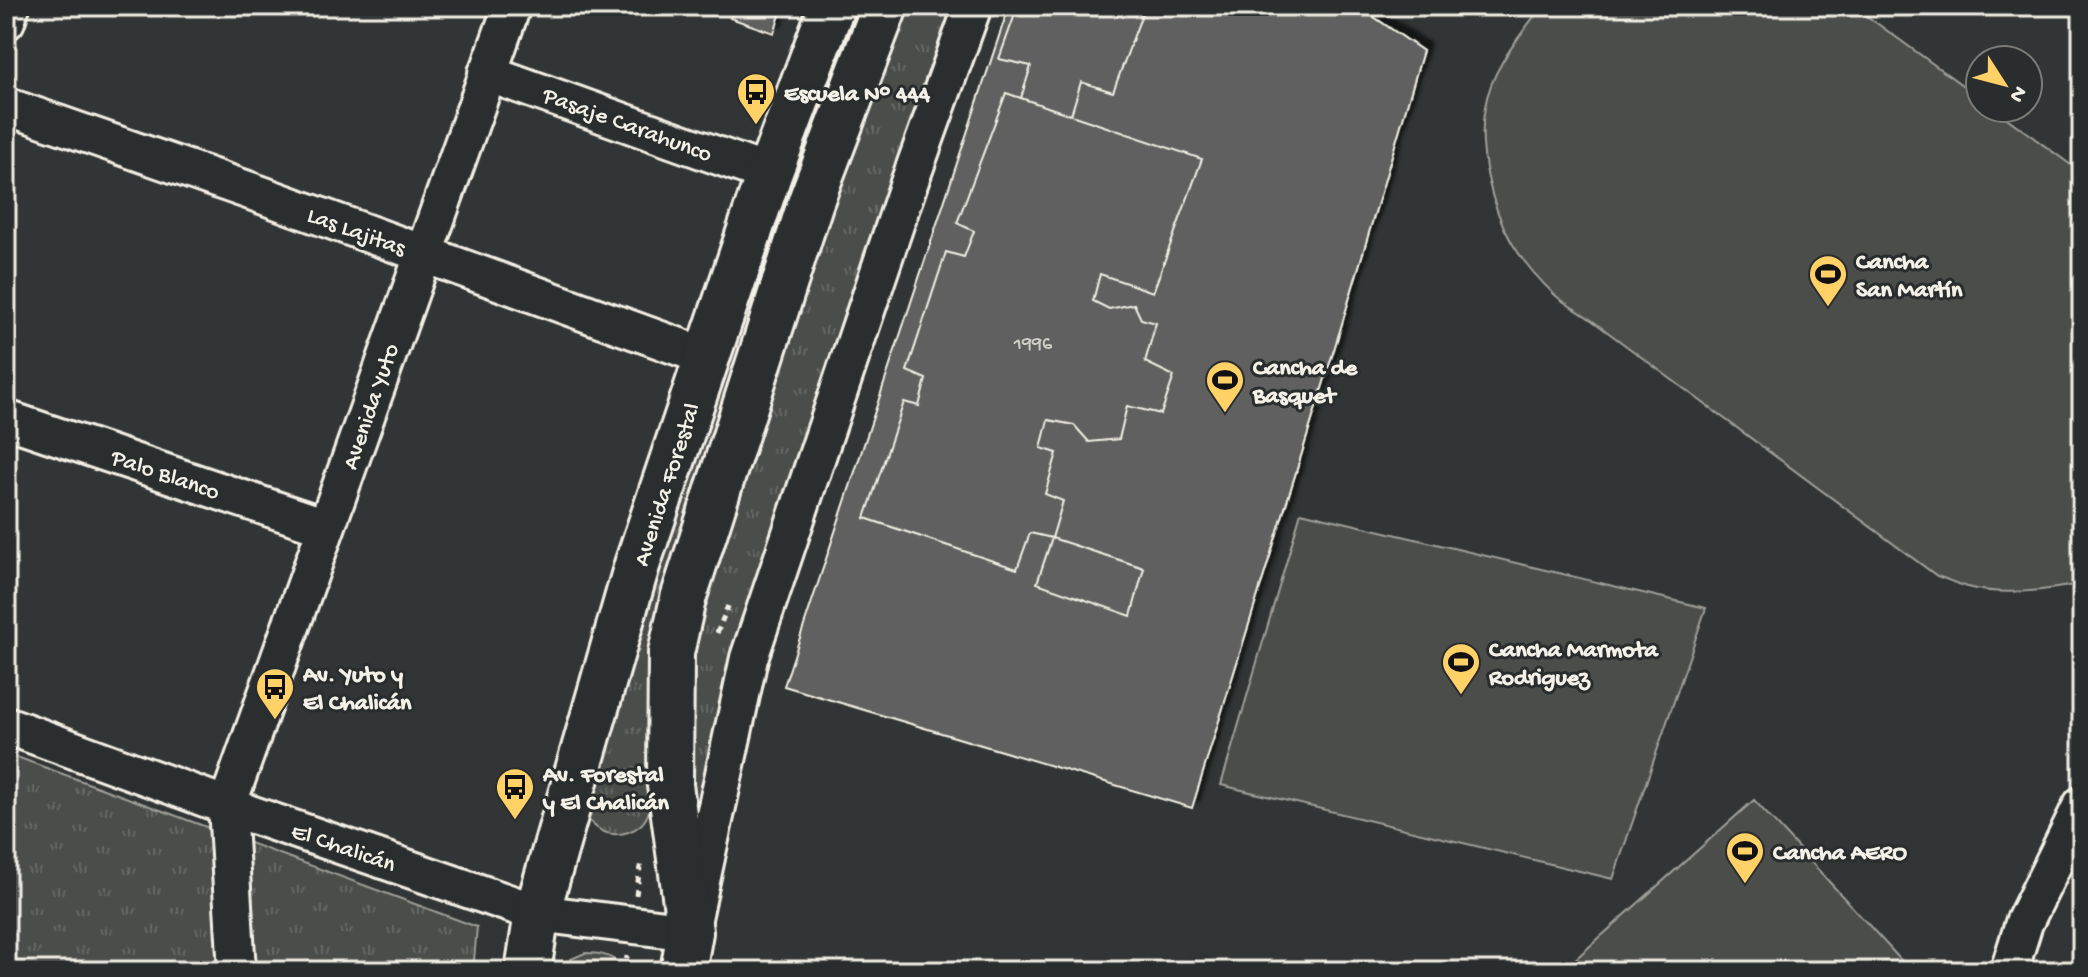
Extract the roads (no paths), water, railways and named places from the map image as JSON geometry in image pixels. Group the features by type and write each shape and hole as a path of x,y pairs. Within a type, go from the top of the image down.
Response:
{"main road":[{"name":"Avenida Forestal","path":"528,971 537,913 637,565 769,174 832,6"},
{"path":"687,952 670,785 671,653 683,599 811,201 885,6"}],"street":[{"path":"6,21 11,6"},
{"name":"Avenida Yuto","path":"227,806 512,6"},
{"path":"687,952 749,658 908,186 973,6"},
{"name":"Pasaje Carahunco","path":"487,73 769,174"},
{"name":"Las Lajitas","path":"6,106 707,357"},
{"name":"Palo Blanco","path":"6,419 326,527"},
{"name":"El Chalicán","path":"6,725 227,806 537,913 631,925 687,952"},
{"path":"2009,971 2024,923 2082,805"},
{"path":"227,806 237,971"},
{"path":"1989,971 2024,923"}],"place":[{"name":"Escuela N° 444","path":"756,126"},
{"name":"Cancha San Martín","path":"1828,308"},
{"name":"Cancha de Basquet","path":"1225,414"},
{"name":"Cancha Marmota Rodriguez","path":"1461,696"},
{"name":"Av. Yuto y El Chalicán","path":"275,721"},
{"name":"Av. Forestal y El Chalicán","path":"515,821"},
{"name":"Cancha AERO","path":"1745,885"}]}
